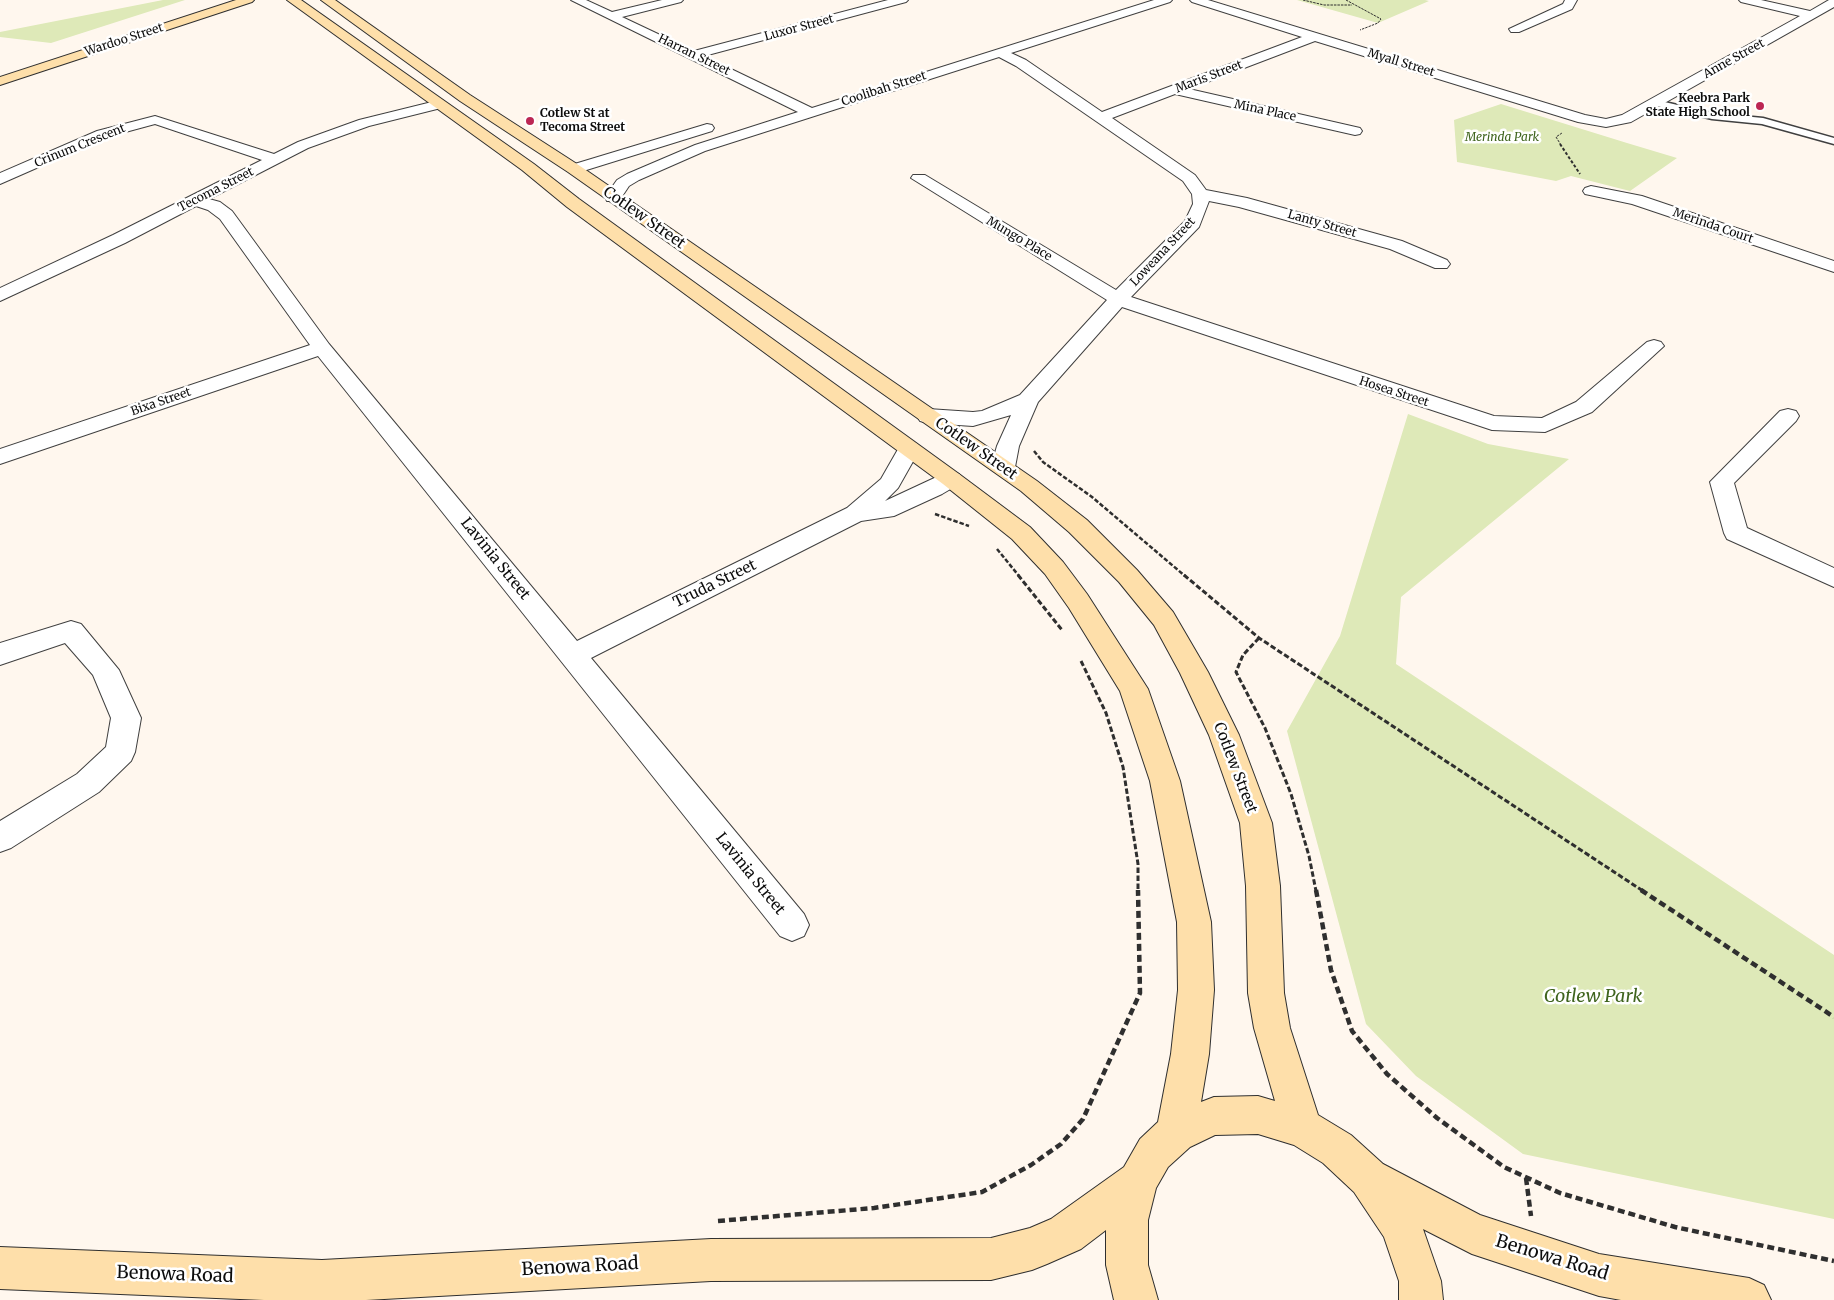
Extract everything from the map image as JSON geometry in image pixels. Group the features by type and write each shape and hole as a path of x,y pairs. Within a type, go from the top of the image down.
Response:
{"main road":[{"name":"Wardoo Street","path":"0,72 220,0"},
{"name":"Wardoo Street","path":"0,81 248,0"},
{"name":"Cotlew Street","path":"293,0 528,167 573,203 951,479 1021,533 1054,568 1078,601 1134,689 1165,781 1194,922 1196,990 1190,1054 1176,1133"},
{"name":"Cotlew Street","path":"327,0 465,98 574,169 1003,467 1078,526 1128,576 1158,612 1194,672 1224,734 1242,778 1256,823 1263,886 1266,993 1272,1028 1303,1128"},
{"path":"573,203 571,192 557,181 562,174 574,169"},
{"path":"920,410 916,420 953,446 959,455 960,463 951,479"},
{"path":"1136,1300 1127,1265 1127,1220 1138,1181 1154,1153 1176,1133 1214,1116 1258,1115 1303,1128 1337,1149 1368,1178 1401,1226 1420,1281 1421,1300"},
{"name":"Benowa Road","path":"1368,1178 1472,1233 1599,1275 1749,1300"},
{"name":"Benowa Road","path":"0,1268 322,1281 710,1260 991,1259 1032,1249 1066,1234 1138,1181"}],"street":[{"name":"Harran Street","path":"577,0 695,55 811,113"},
{"path":"612,16 678,0"},
{"name":"Luxor Street","path":"695,55 902,0"},
{"path":"962,50 1124,0"},
{"name":"Coolibah Street","path":"613,197 623,183 647,170 700,148 1166,0"},
{"name":"Myall Street","path":"1196,0 1583,119 1606,122"},
{"path":"1515,29 1568,6 1571,0"},
{"path":"1745,0 1812,15"},
{"name":"Anne Street","path":"1606,122 1622,121 1834,2"},
{"name":"Maris Street","path":"1102,117 1316,36"},
{"path":"1000,53 1020,63 1102,117 1189,178 1200,194"},
{"name":"Mina Place","path":"1176,90 1355,131"},
{"path":"772,108 808,97"},
{"name":"Tecoma Street","path":"0,295 196,201 329,134 440,104"},
{"name":"Crinum Crescent","path":"0,179 102,134 154,120 183,128 275,160"},
{"path":"574,169 717,125"},
{"name":"Mungo Place","path":"919,178 1118,299"},
{"name":"Merinda Court","path":"1591,191 1636,200 1834,267"},
{"name":"Lanty Street","path":"1200,194 1241,202 1396,245 1441,264"},
{"name":"Loweana Street","path":"1003,467 1008,446 1028,400 1118,299 1193,223 1199,213 1200,194"},
{"name":"Lavinia Street","path":"196,201 214,206 226,216 322,348 574,655 792,926"},
{"name":"Hosea Street","path":"1118,299 1492,423 1545,425 1584,408 1654,346"},
{"name":"Bixa Street","path":"0,457 322,348"},
{"name":"Loweana Street","path":"920,410 973,419 988,416 1028,400"},
{"path":"1788,416 1722,482 1736,532 1834,578"},
{"name":"Truda Street","path":"574,655 856,514 890,483 909,449"},
{"name":"Truda Street","path":"856,514 885,510 934,490 951,479"},
{"path":"0,655 20,646 71,631 105,670 126,718 120,752 88,783 0,838"}],"lane":[{"path":"1656,103 1712,116 1762,121 1834,141"}],"path":[{"path":"1303,0 1324,5 1352,4"},
{"path":"1330,41 1378,23 1381,19 1346,0"},
{"path":"1583,119 1556,137 1591,191"},
{"path":"1032,446 1043,462 1092,497 1259,638 1834,1017"},
{"path":"932,513 958,521 977,532"},
{"path":"990,544 1034,593 1067,636"},
{"path":"1259,638 1243,655 1236,672 1265,728 1291,794 1309,856 1332,970 1352,1032 1388,1074 1437,1118 1504,1167 1560,1193 1675,1227 1834,1260"},
{"path":"709,1222 874,1208 982,1192 1031,1165 1061,1144 1083,1119 1140,993 1138,864 1123,767 1106,713 1076,652"}],"green space":[{"path":"163,0 185,0 51,43 0,37 0,32"},
{"path":"1297,0 1425,0 1429,1 1378,23"},
{"name":"Merinda Park","path":"1501,104 1677,158 1630,191 1571,176 1556,181 1457,162 1454,120"},
{"name":"Cotlew Park","path":"1408,414 1488,444 1569,459 1401,597 1396,664 1834,955 1834,1219 1523,1154 1416,1076 1366,1024 1287,731 1340,636"}],"place":[{"name":"Keebra Park State High School","path":"1760,106"},
{"name":"Cotlew St at Tecoma Street","path":"530,121"}]}
